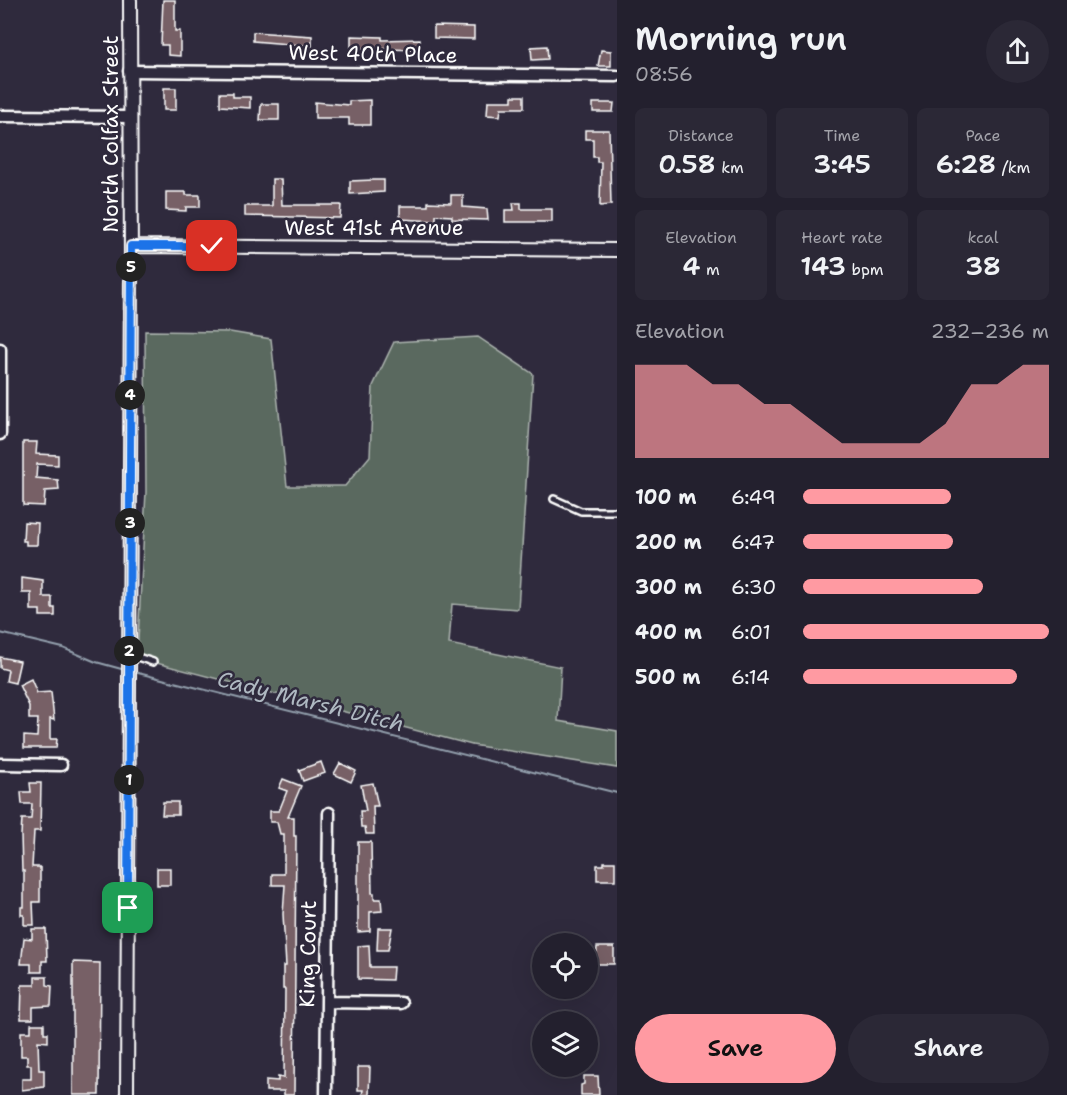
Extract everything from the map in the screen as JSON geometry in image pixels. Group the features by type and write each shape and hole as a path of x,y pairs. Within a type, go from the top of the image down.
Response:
{"street":[{"name":"North Colfax Street","path":"127,1095 129,685 132,652 130,0"},
{"name":"West 40th Place","path":"129,71 617,76"},
{"path":"0,116 130,117"},
{"name":"West 41st Avenue","path":"131,246 617,250"},
{"path":"0,349 0,434"},
{"path":"0,765 60,765"},
{"name":"King Court","path":"326,1095 329,813"},
{"path":"327,1002 400,1003"}],"lane":[{"path":"554,499 581,510 617,511"},
{"path":"132,652 153,663"}],"green space":[{"path":"145,331 230,332 271,339 287,486 345,486 370,456 373,386 394,342 478,337 533,374 518,609 452,604 449,644 561,667 558,721 617,731 617,768 472,745 137,658 146,492"}],"building":[{"path":"163,0 175,0 175,31 180,31 180,56 168,55 168,45 161,45"},
{"path":"434,26 474,27 474,39 434,38"},
{"path":"253,32 312,36 312,46 253,41"},
{"path":"351,36 382,37 382,40 420,39 420,50 351,48"},
{"path":"547,46 548,59 532,60 531,47"},
{"path":"601,50 611,51 611,66 598,66"},
{"path":"164,88 176,88 176,110 164,110"},
{"path":"220,93 233,93 233,97 250,97 250,108 220,106"},
{"path":"512,96 524,96 524,108 501,108 500,116 487,115 488,101 512,101"},
{"path":"370,100 370,125 349,125 349,118 315,118 315,102 349,105 349,101"},
{"path":"593,103 614,103 613,112 593,112"},
{"path":"261,104 279,104 279,120 260,120"},
{"path":"585,130 609,130 611,205 600,206 601,162 597,162 597,157 593,157 593,139 585,139"},
{"path":"272,179 281,179 282,205 341,205 340,218 245,216 245,206 272,206"},
{"path":"384,180 384,192 350,194 350,181"},
{"path":"166,192 200,195 200,207 186,207 186,211 166,210"},
{"path":"451,195 463,195 463,207 487,209 488,220 452,219 452,216 436,215 436,221 400,219 400,206 428,206 428,202 451,203"},
{"path":"513,203 521,203 521,209 552,209 552,222 505,222 505,210 514,210"},
{"path":"23,442 37,442 36,454 58,455 58,465 37,464 36,478 58,480 59,490 45,491 44,506 23,505"},
{"path":"24,522 38,523 37,545 26,545 26,541 23,541"},
{"path":"22,578 43,581 43,597 52,597 55,616 40,616 40,610 31,610 31,593 22,593"},
{"path":"0,657 20,661 15,683 6,681 8,670 0,668"},
{"path":"31,679 37,693 51,692 54,720 50,719 50,739 57,739 56,748 24,748 24,736 37,737 38,719 29,719 29,706 19,685"},
{"path":"321,762 325,773 303,781 299,770"},
{"path":"340,763 356,771 351,782 334,774"},
{"path":"283,779 301,786 288,817 294,817 294,836 296,836 294,1095 284,1095 284,1091 266,1091 266,1080 278,1081 278,1077 284,1078 283,966 286,966 283,914 285,885 272,885 272,874 284,874 284,834 280,834 277,822 270,822 270,811 279,811 287,791 279,788"},
{"path":"30,783 41,783 40,831 34,831 32,867 40,867 40,902 33,902 34,925 24,925 24,915 21,915 21,907 24,907 22,819 31,819 32,804 22,804 21,792 31,792"},
{"path":"373,783 378,806 373,806 374,834 366,834 365,827 361,827 360,811 366,811 361,785"},
{"path":"163,802 178,802 178,815 162,815"},
{"path":"358,842 371,842 372,893 374,893 374,899 381,899 382,911 370,912 370,931 358,932"},
{"path":"604,862 615,862 615,880 597,880 597,865 604,865"},
{"path":"157,868 170,868 170,885 157,885"},
{"path":"378,928 392,928 388,950 377,950"},
{"path":"32,929 46,929 47,961 42,961 42,972 31,972 31,964 21,964 24,938 32,939"},
{"path":"369,945 370,967 393,967 392,980 358,979 358,946"},
{"path":"598,947 614,947 614,964 598,964"},
{"path":"73,962 100,963 99,1095 73,1095"},
{"path":"35,977 47,977 47,985 52,986 51,1006 33,1007 33,1019 21,1019 22,985 35,985"},
{"path":"31,1024 44,1024 44,1033 48,1033 48,1042 38,1041 39,1070 44,1070 44,1087 22,1090 22,1079 31,1079 31,1065 27,1065 27,1056 21,1056 21,1032 31,1032"},
{"path":"358,1067 370,1067 369,1095 362,1095 363,1090 358,1090"},
{"path":"598,1076 599,1095 581,1095 581,1085 584,1084 584,1077"}],"waterway":[{"name":"Cady Marsh Ditch","path":"0,633 63,648 96,662 125,670"},
{"name":"Cady Marsh Ditch","path":"134,672 617,793"}],"route":[{"path":"128,908 131,246 212,246"}]}
